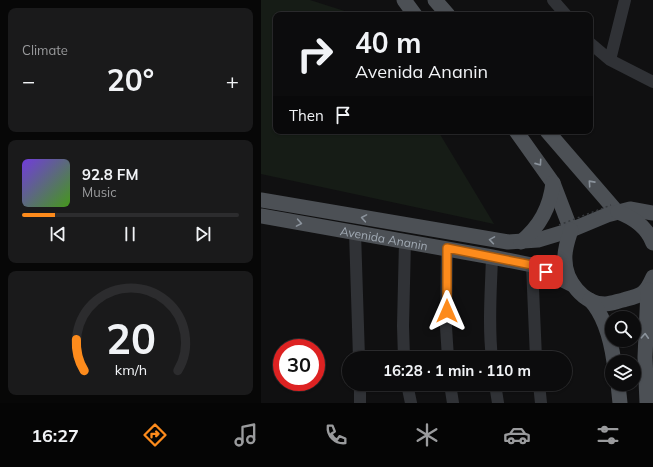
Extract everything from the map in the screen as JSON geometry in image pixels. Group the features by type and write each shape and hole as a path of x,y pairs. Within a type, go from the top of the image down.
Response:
{"main road":[{"path":"403,0 413,12"},
{"path":"435,0 445,12"},
{"path":"518,134 553,183 569,227 565,260 567,273 573,285 580,293 590,300 602,316 612,355"},
{"path":"549,134 612,211 627,215 638,222 647,231 653,243"},
{"path":"521,242 530,234 544,216 549,206 553,183"},
{"name":"Avenida Ananin","path":"261,200 494,241 508,242 538,240 612,211"},
{"path":"612,211 630,209 653,213"},
{"name":"Avenida Ananin","path":"261,216 492,256 532,265 573,285"},
{"path":"590,300 606,304 648,287 645,357 647,403"},
{"path":"619,391 620,403"}],"street":[{"path":"553,0 563,12"},
{"path":"610,60 625,0"},
{"path":"593,46 610,60 653,82"},
{"path":"355,232 359,351"},
{"path":"405,241 403,326 405,351"},
{"path":"447,248 446,327 448,351"},
{"path":"491,351 492,256"},
{"path":"532,265 536,351"},
{"path":"360,391 360,403"},
{"path":"408,391 411,403"},
{"path":"451,391 453,403"},
{"path":"496,391 498,403"},
{"path":"540,391 541,403"}],"path":[{"path":"569,227 612,211"}],"shaded area":[{"path":"261,0 310,0 348,12 273,12 273,134 440,134 494,224 261,174"}],"route":[{"path":"447,311 447,248 532,265 546,272"}]}
